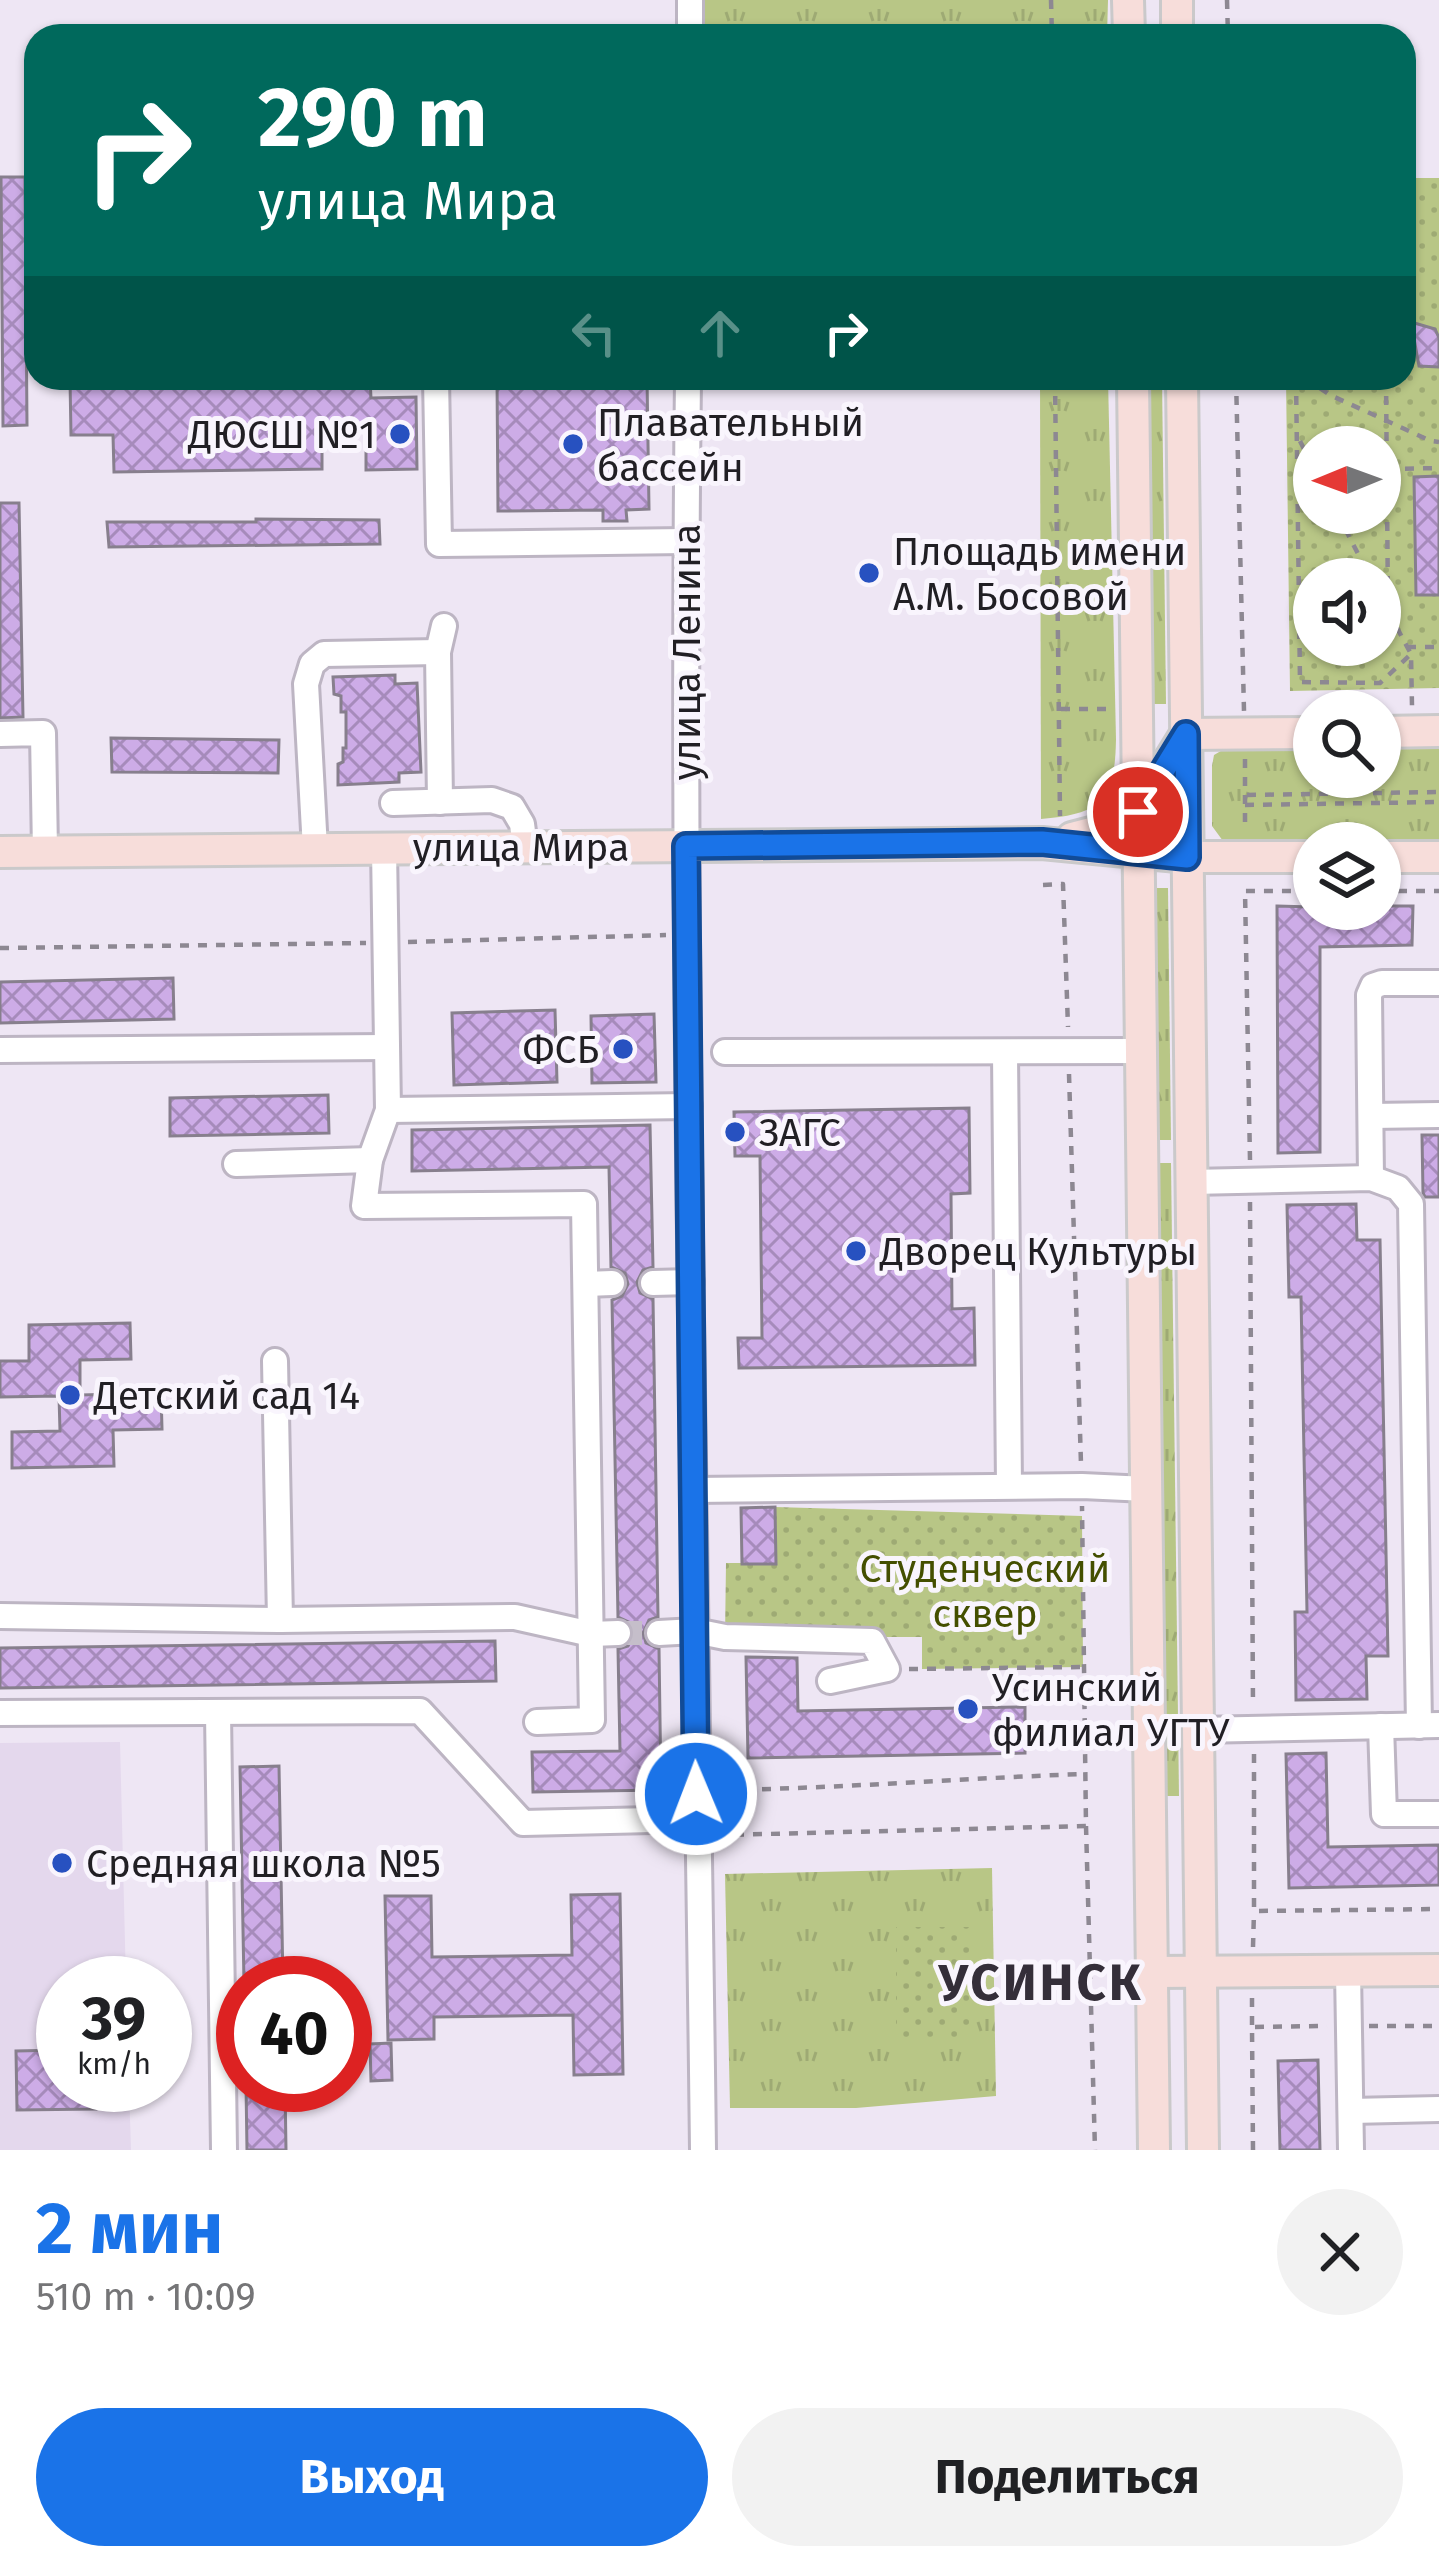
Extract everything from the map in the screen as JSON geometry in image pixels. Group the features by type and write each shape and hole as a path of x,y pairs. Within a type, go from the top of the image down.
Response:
{"main road":[{"path":"1133,390 1154,2150"},
{"path":"1181,390 1203,2150"},
{"path":"1401,732 1439,731"},
{"path":"1186,734 1293,733"},
{"path":"1138,812 1186,734"},
{"name":"улица Мира","path":"1051,841 1095,832 1138,812"},
{"name":"улица Мира","path":"0,852 1051,841 1187,857 1293,857"},
{"path":"1401,857 1439,857"},
{"path":"1143,1153 1191,1167"},
{"path":"1152,1972 1439,1970"}],"street":[{"path":"436,390 439,544 686,542"},
{"name":"улица Ленина","path":"688,390 686,846 703,2150"},
{"path":"440,802 438,652 444,626"},
{"path":"315,849 305,684 311,664 324,654 438,652"},
{"path":"0,734 43,733 45,851"},
{"path":"393,802 492,800 512,807 522,824 525,847"},
{"path":"384,848 388,1110 370,1160 364,1207 584,1204 599,1284 592,1720 537,1723"},
{"path":"1371,1178 1373,986 1439,982"},
{"path":"0,1050 387,1047"},
{"path":"725,1052 1141,1051"},
{"path":"1005,1053 1009,1486"},
{"path":"388,1110 689,1106"},
{"path":"1371,1116 1439,1115"},
{"path":"236,1163 370,1160"},
{"path":"1191,1167 1250,1182 1371,1178 1398,1188 1411,1204 1429,1725 1198,1730"},
{"path":"653,1282 691,1282"},
{"path":"275,1361 280,1620"},
{"path":"693,1490 1147,1489"},
{"path":"0,1616 515,1617 591,1634 618,1634"},
{"path":"658,1633 872,1641 887,1669 830,1682"},
{"path":"0,1714 420,1711 523,1823 696,1820"},
{"path":"218,1712 224,2150"},
{"path":"1382,1726 1384,1814 1439,1814"},
{"path":"1348,1971 1351,2150"},
{"path":"1351,2111 1439,2109"}],"path":[{"path":"1051,841 1055,390"},
{"path":"1236,390 1245,734 1254,1911 1439,1909"},
{"path":"1296,390 1297,426"},
{"path":"1323,390 1439,442"},
{"path":"1386,390 1386,426"},
{"path":"1401,469 1439,468"},
{"path":"1298,534 1300,682 1380,683 1411,654"},
{"path":"1401,635 1411,654 1412,706"},
{"path":"1407,646 1439,647"},
{"path":"1245,795 1439,792"},
{"path":"1245,805 1439,802"},
{"path":"1043,885 1063,884 1082,1486 1095,2150"},
{"path":"1401,891 1439,890"},
{"path":"1245,891 1293,891"},
{"path":"0,948 666,935"},
{"path":"887,1669 1083,1667"},
{"path":"1085,1774 728,1790 726,1835 1086,1826"},
{"path":"1253,2150 1252,2027 1439,2026"}],"shaded area":[{"name":"Средняя школа №5","path":"120,1742 125,1956 36,1956 36,2112 130,2112 131,2150 0,2150 0,1743"}],"green space":[{"path":"701,0 1108,0 1107,24 700,24"},
{"path":"1416,178 1439,178 1439,688 1293,691 1286,390 1416,390"},
{"path":"1040,390 1108,390 1113,776 1092,807 1041,819"},
{"path":"1149,390 1162,390 1166,704 1153,704"},
{"path":"1439,741 1439,843 1401,843 1401,822 1293,822 1293,844 1234,844 1223,841 1212,826 1214,755 1231,745 1293,743 1293,798 1401,798 1401,742"},
{"path":"1155,888 1168,888 1171,1140 1158,1140"},
{"path":"1158,1163 1171,1163 1179,1796 1166,1796"},
{"name":"Студенческий сквер","path":"775,1507 1082,1516 1083,1667 922,1669 922,1637 725,1637 726,1563 776,1563"},
{"path":"992,1868 996,2096 856,2108 730,2108 725,1874"},
{"path":"896,1927 973,1927 973,2042 896,2042"}],"building":[{"path":"1,177 24,177 27,425 3,426"},
{"path":"1416,323 1435,329 1439,338 1439,367 1419,366"},
{"path":"70,390 371,390 371,398 416,397 417,469 366,470 366,429 322,429 322,469 114,472 113,435 71,435"},
{"name":"Плавательный бассейн","path":"497,390 647,390 649,509 626,510 627,521 603,521 603,510 498,511"},
{"path":"1439,476 1439,595 1416,595 1414,477"},
{"path":"0,503 19,503 23,717 0,718"},
{"path":"379,520 380,544 109,547 107,522"},
{"path":"395,675 395,684 417,683 421,772 399,773 399,782 338,785 338,764 346,748 346,712 341,712 341,696 334,694 333,677"},
{"path":"111,738 279,740 278,773 112,772"},
{"path":"1277,906 1293,906 1293,930 1401,930 1401,906 1413,906 1412,945 1320,947 1320,1152 1278,1153"},
{"path":"173,978 174,1019 0,1023 0,982"},
{"path":"555,1010 557,1082 454,1085 452,1013"},
{"name":"ФСБ","path":"654,1014 656,1082 592,1083 591,1016"},
{"path":"328,1095 329,1133 170,1136 170,1098"},
{"name":"Дворец Культуры","path":"969,1108 970,1193 951,1194 952,1309 974,1308 975,1365 739,1368 738,1338 762,1338 760,1156 735,1156 734,1112"},
{"path":"650,1125 653,1267 643,1270 637,1282 640,1293 653,1299 658,1617 649,1620 643,1633 646,1643 659,1649 661,1790 533,1792 532,1752 620,1751 618,1649 628,1646 634,1634 631,1623 618,1617 612,1300 622,1296 628,1284 625,1273 611,1267 609,1167 412,1171 412,1130"},
{"path":"1422,1135 1439,1135 1439,1197 1423,1193"},
{"path":"1356,1204 1357,1240 1380,1240 1388,1656 1366,1656 1367,1699 1296,1700 1295,1612 1307,1612 1301,1297 1289,1297 1287,1205"},
{"name":"Детский сад 14","path":"130,1323 131,1359 80,1360 80,1395 161,1393 162,1429 113,1430 114,1466 12,1468 12,1432 60,1431 59,1396 0,1397 0,1361 29,1361 29,1325"},
{"path":"775,1507 776,1564 742,1564 741,1508"},
{"path":"495,1641 496,1681 0,1688 0,1648"},
{"name":"Усинский филиал УГТУ","path":"746,1657 797,1658 798,1711 1025,1707 1025,1753 748,1758"},
{"path":"1326,1753 1328,1847 1439,1845 1439,1885 1289,1888 1286,1754"},
{"path":"279,1766 283,1956 244,1956 240,1767"},
{"path":"620,1894 623,2074 574,2075 573,2015 434,2017 434,2039 388,2040 385,1896 431,1896 432,1957 572,1955 571,1895"},
{"path":"391,2043 392,2080 372,2081 372,2044"},
{"path":"16,2051 36,2051 36,2110 17,2110"},
{"path":"1318,2060 1320,2150 1280,2150 1278,2061"},
{"path":"246,2112 285,2112 286,2150 247,2150"}],"tunnel":[{"path":"618,1633 659,1633"}],"place":[{"name":"ДЮСШ №1","path":"400,434"},
{"name":"Плавательный бассейн","path":"573,444"},
{"name":"Площадь имени А.М. Босовой","path":"869,573"},
{"name":"ФСБ","path":"623,1049"},
{"name":"ЗАГС","path":"735,1132"},
{"name":"Дворец Культуры","path":"856,1251"},
{"name":"Детский сад 14","path":"70,1395"},
{"name":"Усинский филиал УГТУ","path":"968,1709"},
{"name":"Средняя школа №5","path":"62,1863"}],"district":[{"name":"УСИНСК","path":"1041,1982"}],"route":[{"path":"696,1794 686,846 1042,842 1187,857 1186,734 1138,812"}]}
